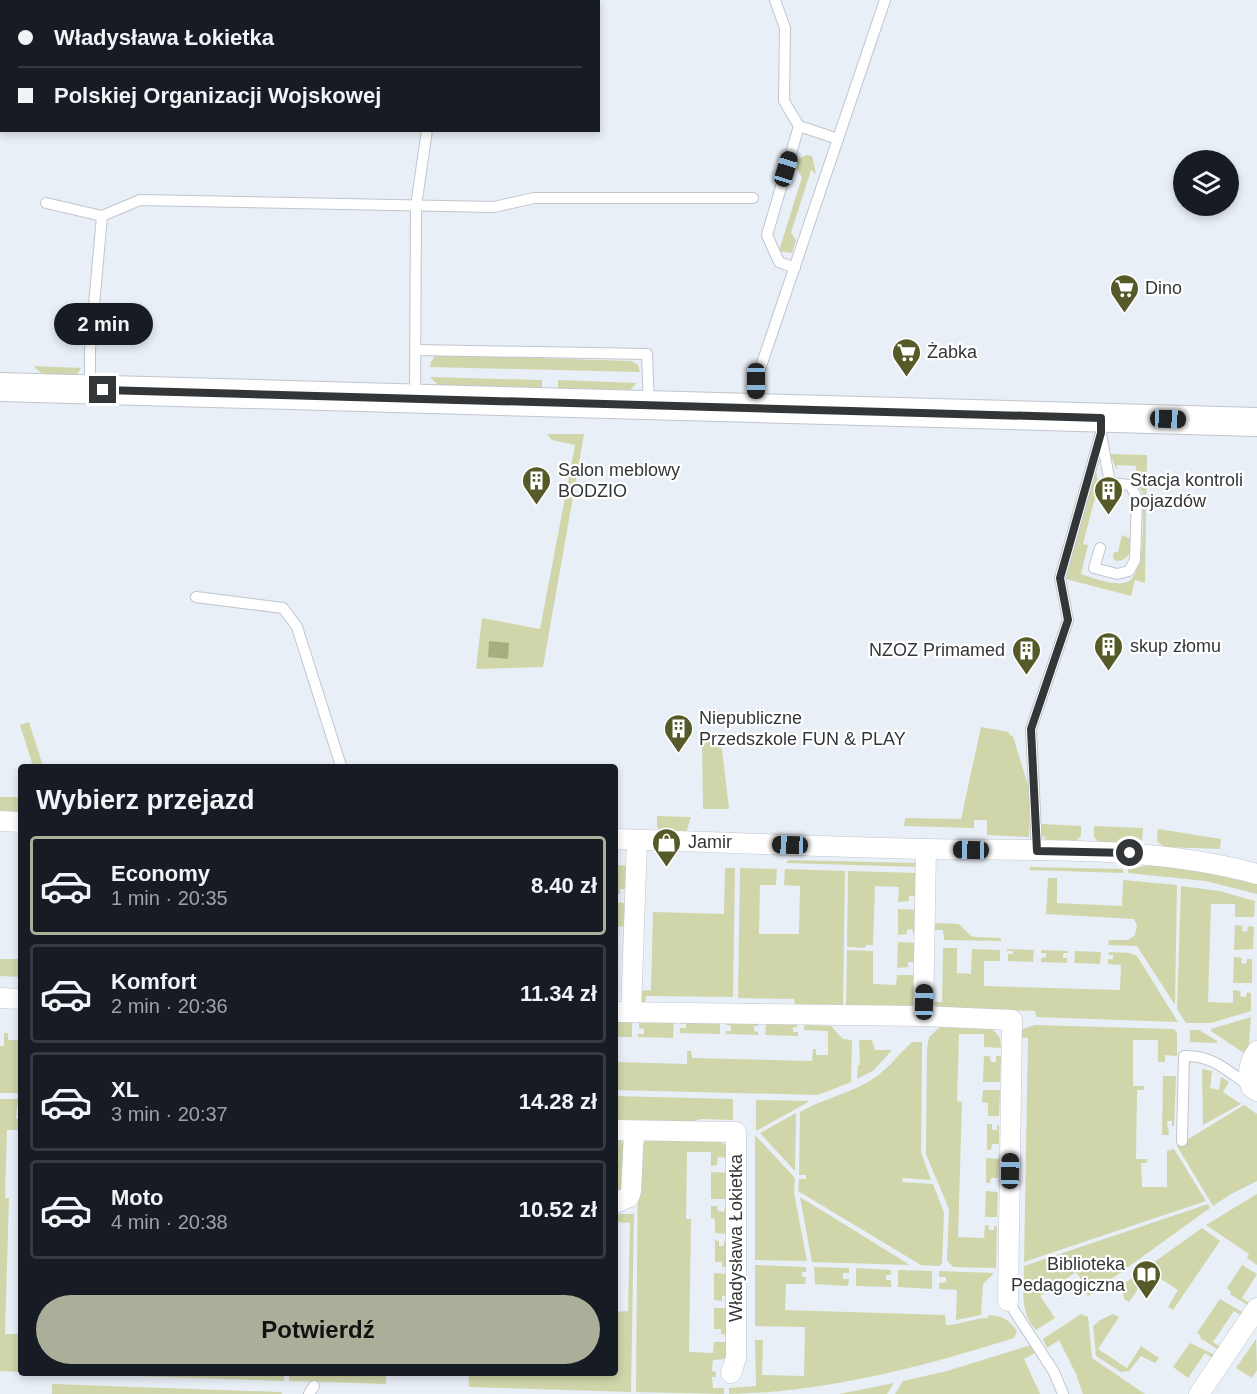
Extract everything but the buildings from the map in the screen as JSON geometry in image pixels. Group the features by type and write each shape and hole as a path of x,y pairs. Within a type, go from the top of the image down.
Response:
{"main road":[{"path":"0,387 756,408 1101,425 1257,422"}],"street":[{"path":"0,821 18,822"},
{"path":"618,839 1162,856 1225,865 1257,874"},
{"path":"637,840 623,1012 923,1016 1012,1020 1008,1301"},
{"path":"923,1016 926,849"},
{"path":"0,998 18,999"},
{"path":"1254,1089 1248,1076 1250,1062 1257,1051"},
{"name":"Władysława Łokietka","path":"618,1202 629,1197 631,1191 624,1131 736,1132 736,1358 731,1373"},
{"path":"1204,1392 1257,1308"}],"lane":[{"path":"775,0 784,28 784,101 799,126 838,139"},
{"path":"756,408 756,381 885,0"},
{"path":"795,268 779,262 767,235 799,126"},
{"path":"415,399 416,206 427,132"},
{"path":"46,203 102,216 140,200 494,207 534,198 753,198"},
{"path":"90,390 90,350 102,216"},
{"path":"416,350 647,354 649,405"},
{"path":"1101,425 1113,497"},
{"path":"1037,851 1031,729 1068,620 1060,578 1101,425"},
{"path":"1100,548 1094,568 1117,574 1129,571 1135,560 1137,498 1130,485 1110,483"},
{"path":"196,597 284,608 297,627 340,764"},
{"path":"1182,1141 1184,1056 1208,1058 1254,1089"},
{"path":"1008,1301 1054,1372 1063,1394"}],"shaded area":[{"path":"807,155 812,156 816,174 811,170 791,233 796,240 792,253 779,251 802,177 794,165 800,158"},
{"path":"435,356 631,361 638,365 640,372 430,367"},
{"path":"34,366 81,368 74,375 47,375"},
{"path":"430,377 542,380 542,388 438,385"},
{"path":"558,380 637,383 630,390 558,388"},
{"path":"547,434 584,434 543,667 476,669 482,618 540,629 575,445 552,440"},
{"path":"1110,454 1147,455 1145,583 1135,580 1131,596 1066,579 1095,467 1101,494 1096,494 1083,544 1088,545 1081,574 1102,581 1123,583 1131,579 1137,571 1142,544 1143,493 1136,483 1136,466 1117,465 1117,470"},
{"path":"1122,535 1131,539 1130,551 1127,557 1116,561 1113,558 1114,552 1118,552"},
{"path":"489,641 509,643 508,659 488,657"},
{"path":"29,722 42,764 32,764 20,725"},
{"path":"981,727 1009,732 1009,735 1013,736 1030,792 1029,837 987,835 987,820 974,820 974,828 904,826 905,818 961,819"},
{"path":"721,741 729,809 703,809 702,742"},
{"path":"0,797 18,797 18,813 0,813"},
{"path":"657,816 691,817 686,833 660,832 657,826"},
{"path":"1042,824 1081,826 1081,836 1073,844 1049,843 1042,835"},
{"path":"1094,826 1143,828 1142,840 1135,845 1100,844 1094,837"},
{"path":"1158,829 1221,839 1220,849 1164,847 1157,841"},
{"path":"789,860 917,863 918,867 786,863"},
{"path":"1155,864 1221,874 1257,884 1257,894 1206,881 1128,873 1128,869"},
{"path":"618,865 630,866 626,889 620,889 620,894 618,894"},
{"path":"1030,867 1123,869 1123,873 1030,870"},
{"path":"725,868 735,868 733,997 646,996 645,1008 641,1005 639,991 651,990 653,912 724,914"},
{"path":"740,868 777,869 776,885 760,885 759,934 799,934 800,886 784,885 785,869 845,871 843,1007 795,1007 794,999 738,998"},
{"path":"848,871 918,873 918,900 915,900 914,896 909,896 909,901 898,902 899,887 875,886 873,945 866,945 865,948 847,947"},
{"path":"1048,878 1057,878 1057,903 1122,906 1123,880 1177,885 1175,1005 1137,946 1108,945 1109,940 1128,940 1135,935 1137,925 1134,919 1046,914"},
{"path":"1181,886 1219,891 1255,901 1254,917 1235,917 1235,904 1211,904 1208,1002 1233,1003 1233,990 1241,991 1240,996 1246,997 1247,992 1251,993 1251,1011 1211,1023 1186,1023 1177,1009"},
{"path":"618,902 628,903 628,926 618,927"},
{"path":"898,909 918,910 918,934 913,934 912,929 907,930 907,934 898,935"},
{"path":"935,924 959,924 971,936 1001,938 1001,941 944,940 943,930 931,930"},
{"path":"1235,925 1243,926 1242,931 1247,932 1248,926 1254,927 1253,949 1234,950"},
{"path":"898,942 918,943 918,967 914,967 913,962 908,962 908,967 897,968"},
{"path":"943,948 957,948 957,973 971,974 972,949 1000,950 1000,961 984,961 984,986 1120,990 1121,965 1108,964 1108,959 1113,959 1113,955 1108,955 1109,952 1130,953 1137,956 1178,1022 1036,1017 1035,1011 937,1007 933,1002 942,1002"},
{"path":"1007,949 1034,950 1033,962 1008,961 1008,954 1013,954 1013,951 1007,951"},
{"path":"847,950 873,951 873,984 896,985 897,975 918,975 913,1008 846,1008"},
{"path":"1041,950 1068,951 1068,953 1063,953 1063,958 1067,958 1067,963 1041,962 1041,958 1046,957 1046,953 1041,953"},
{"path":"1075,951 1101,952 1100,964 1074,963"},
{"path":"1234,957 1242,958 1241,963 1246,964 1247,959 1252,959 1252,983 1233,983"},
{"path":"0,959 18,959 18,977 0,976"},
{"path":"1251,1017 1249,1044 1244,1053 1211,1031 1211,1029"},
{"path":"618,1019 632,1020 632,1037 618,1037"},
{"path":"639,1020 674,1021 673,1038 638,1037 638,1034 644,1034 644,1029 639,1028"},
{"path":"681,1021 720,1022 720,1034 680,1033 680,1028 686,1028 686,1024 681,1024"},
{"path":"726,1022 758,1023 758,1026 754,1026 754,1031 758,1032 758,1035 726,1034 726,1031 731,1031 731,1026 726,1025"},
{"path":"766,1024 797,1024 797,1027 793,1027 793,1032 798,1032 798,1036 765,1035"},
{"path":"804,1025 831,1026 843,1039 852,1040 851,1082 818,1095 618,1090 618,1062 687,1064 687,1051 691,1051 692,1058 812,1061 813,1049 816,1049 816,1055 828,1055 828,1031 804,1030"},
{"path":"942,1025 992,1028 1000,1038 1001,1048 984,1047 984,1034 959,1034 957,1101 962,1102 958,1237 984,1238 985,1225 988,1225 989,1230 994,1230 994,1226 997,1226 996,1268 953,1267 947,1260 949,1209 926,1154 927,1048 929,1037"},
{"path":"1035,1025 1174,1029 1177,1033 1177,1056 1165,1055 1165,1062 1158,1062 1158,1040 1133,1040 1133,1086 1144,1086 1144,1090 1137,1090 1136,1159 1147,1159 1147,1163 1141,1163 1142,1187 1167,1187 1167,1151 1174,1149 1206,1201 1024,1262 1028,1038 1017,1037 1020,1030"},
{"path":"1190,1030 1199,1030 1217,1043 1190,1042"},
{"path":"4,1033 8,1033 8,1040 18,1040 18,1093 0,1093 0,1046 4,1046"},
{"path":"859,1040 872,1040 875,1050 892,1050 874,1070 857,1079 858,1065 860,1065"},
{"path":"912,1042 922,1042 921,1152 931,1180 903,1178 902,1182 933,1184 944,1213 942,1263 939,1266 921,1265 798,1191 799,1179 806,1179 806,1175 799,1175 800,1112 873,1079"},
{"path":"984,1056 990,1056 991,1062 996,1062 996,1056 1001,1056 1000,1082 983,1082"},
{"path":"1202,1069 1212,1071 1210,1088 1219,1090 1221,1077 1229,1082 1223,1092 1241,1104 1203,1125"},
{"path":"1163,1076 1176,1076 1174,1126 1172,1126 1172,1121 1167,1121 1169,1135 1162,1135"},
{"path":"983,1090 1000,1090 999,1116 988,1116 988,1103 982,1102"},
{"path":"618,1096 733,1099 733,1120 701,1119 676,1126 618,1124"},
{"path":"0,1099 18,1099 16,1119 18,1119 18,1130 7,1130 5,1198 9,1198 5,1334 18,1334 18,1372 0,1371"},
{"path":"756,1100 810,1101 756,1131"},
{"path":"1244,1105 1257,1114 1257,1181 1213,1206 1177,1146"},
{"path":"796,1113 795,1171 760,1133"},
{"path":"987,1124 992,1124 992,1130 997,1130 997,1125 999,1125 999,1144 992,1144 991,1150 987,1150"},
{"path":"755,1135 795,1178 794,1193 807,1261 755,1260"},
{"path":"618,1139 624,1144 623,1190 618,1193"},
{"path":"647,1139 721,1141 727,1147 730,1165 726,1165 726,1158 718,1157 717,1165 711,1166 711,1152 687,1152 686,1219 691,1219 689,1352 713,1353 714,1342 726,1342 726,1359 713,1360 712,1371 716,1372 716,1377 712,1377 713,1388 724,1388 724,1394 636,1392 638,1152"},
{"path":"986,1158 999,1159 998,1178 991,1178 990,1183 986,1183"},
{"path":"711,1172 730,1173 729,1199 711,1199"},
{"path":"986,1191 998,1192 997,1217 985,1217"},
{"path":"1257,1194 1257,1265 1247,1258 1249,1254 1206,1225"},
{"path":"800,1197 910,1265 812,1262"},
{"path":"1208,1204 1210,1208 1088,1296 1086,1294 1090,1291 1076,1272 1040,1296 1055,1318 1036,1330 1031,1323 1024,1300 1024,1266"},
{"path":"711,1206 717,1206 718,1211 724,1212 725,1206 729,1207 728,1234 715,1233 715,1219 711,1218"},
{"path":"618,1214 634,1214 631,1392 469,1387 468,1376 618,1376 618,1312 628,1311 630,1223 618,1222"},
{"path":"1202,1228 1220,1241 1173,1310 1168,1307 1178,1290 1150,1272 1129,1302 1124,1299 1122,1285"},
{"path":"715,1240 719,1241 719,1246 724,1246 724,1241 728,1241 728,1267 722,1267 722,1262 715,1262"},
{"path":"755,1265 806,1267 806,1272 802,1272 802,1277 806,1277 805,1284 786,1284 785,1310 945,1315 946,1325 988,1318 989,1315 1005,1319 1017,1331 1014,1338 944,1359 874,1376 802,1388 729,1394 729,1388 756,1386 755,1340 763,1340 762,1375 804,1376 805,1327 755,1326"},
{"path":"1242,1265 1257,1274 1242,1298 1252,1305 1249,1306 1230,1294 1227,1288"},
{"path":"814,1267 849,1268 849,1273 843,1273 843,1279 849,1279 848,1286 815,1284"},
{"path":"856,1268 891,1270 891,1275 886,1275 886,1280 891,1280 891,1287 856,1286"},
{"path":"898,1270 932,1271 932,1289 898,1287"},
{"path":"939,1271 994,1273 983,1284 981,1315 956,1320 957,1290 939,1289 939,1283 946,1282 946,1277 939,1277"},
{"path":"714,1273 728,1274 727,1296 722,1296 722,1301 714,1300"},
{"path":"1220,1299 1242,1312 1244,1317 1234,1311 1213,1342 1222,1348 1219,1350 1200,1338 1201,1336 1197,1333"},
{"path":"714,1308 727,1308 726,1335 721,1334 721,1329 714,1329"},
{"path":"1081,1314 1088,1317 1092,1358 1145,1394 1083,1394 1059,1340 1047,1348 1043,1339"},
{"path":"1113,1314 1119,1317 1098,1349 1127,1368 1141,1346 1159,1358 1155,1363 1141,1356 1129,1371 1121,1372 1096,1356 1093,1326"},
{"path":"1256,1339 1257,1370 1252,1378 1236,1368"},
{"path":"1190,1343 1213,1354 1215,1360 1205,1353 1188,1378 1173,1367"},
{"path":"1031,1345 1035,1353 1024,1359 1040,1394 895,1394 903,1381 947,1371"},
{"path":"136,1376 284,1376 284,1381"},
{"path":"289,1376 386,1376 386,1384 289,1381"},
{"path":"894,1383 887,1394 839,1394"},
{"path":"52,1384 281,1392 282,1394 52,1394"}],"place":[{"name":"Dino","path":"1124,314"},
{"name":"Żabka","path":"906,378"},
{"name":"Salon meblowy BODZIO","path":"537,506"},
{"name":"Stacja kontroli pojazdów","path":"1109,516"},
{"name":"skup złomu","path":"1109,672"},
{"name":"NZOZ Primamed","path":"1026,676"},
{"name":"Niepubliczne Przedszkole FUN & PLAY","path":"678,754"},
{"name":"Jamir","path":"667,868"},
{"name":"Biblioteka Pedagogiczna","path":"1146,1300"}],"route":[{"path":"103,390 1101,418 1101,433 1096,444 1060,578 1068,620 1031,729 1037,851 1130,853"}]}
